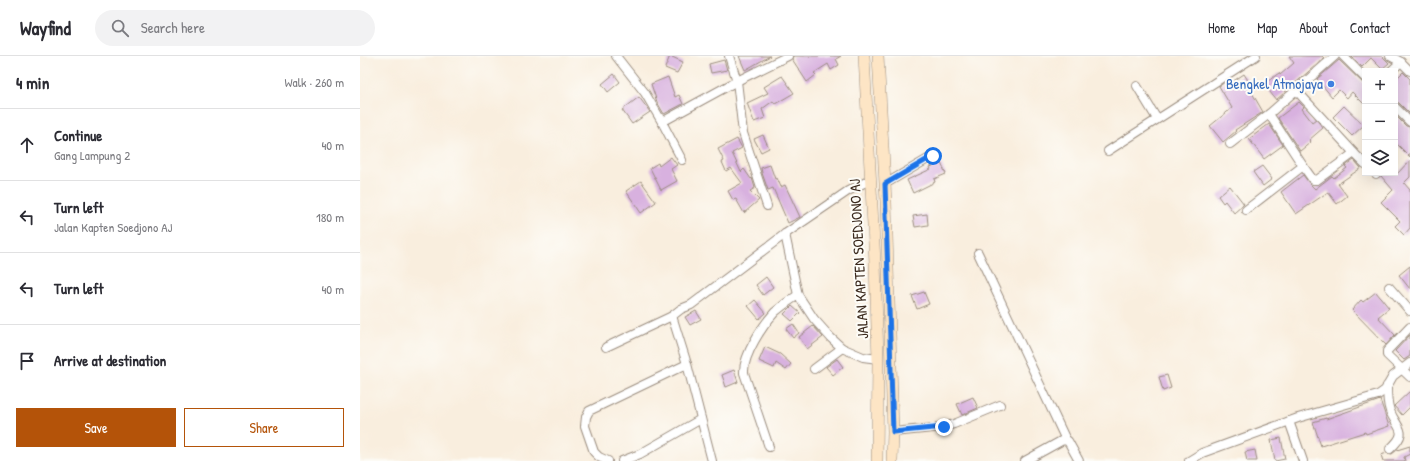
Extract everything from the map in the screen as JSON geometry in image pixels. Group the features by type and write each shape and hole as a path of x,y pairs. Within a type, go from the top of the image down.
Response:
{"main road":[{"name":"JALAN KAPTEN SOEDJONO AJ","path":"864,56 875,263 878,359 877,461"},
{"name":"JALAN KAPTEN SOEDJONO AJ","path":"878,56 886,202 893,432 892,461"},
{"path":"871,204 886,202"}],"street":[{"path":"616,56 645,94 682,160"},
{"path":"729,56 737,81 743,133 767,206"},
{"path":"662,122 737,81 788,56"},
{"path":"1108,151 1256,56"},
{"path":"1230,144 1269,114 1335,56"},
{"path":"1343,56 1362,75"},
{"path":"1390,56 1401,62 1410,71"},
{"path":"1395,68 1401,62"},
{"path":"1137,86 1157,119"},
{"path":"1297,90 1362,161"},
{"path":"1398,110 1410,122"},
{"path":"1269,114 1313,180 1317,180 1354,153"},
{"path":"885,184 933,156"},
{"path":"1246,210 1303,166"},
{"path":"606,347 672,316 681,309 696,302 785,234 848,190 870,180"},
{"path":"785,234 798,295 814,319 830,338 842,348 863,357 878,359"},
{"path":"978,253 1066,440 1079,461"},
{"path":"1389,287 1410,311"},
{"path":"769,447 744,373 745,363 757,337 771,318 782,306 798,295"},
{"path":"672,316 687,364 712,461"},
{"path":"1410,327 1387,353 1387,356 1403,369 1410,378"},
{"path":"814,369 842,348"},
{"path":"1188,461 1202,453 1289,421 1378,395 1387,386 1391,379 1410,363"},
{"path":"608,461 599,457 594,452 586,426 586,417 589,411 687,364"},
{"path":"1387,386 1390,410 1401,432 1396,444 1390,449"},
{"path":"893,432 944,427 1000,405"},
{"path":"622,461 640,454 701,419"},
{"path":"1289,421 1304,461"},
{"path":"1025,461 1061,441 1066,440"}],"building":[{"path":"670,56 683,62 677,73 665,68"},
{"path":"739,56 770,56 745,70"},
{"path":"793,56 841,56 836,59 839,65 831,70 828,64 814,73 816,75 807,82 792,59"},
{"path":"1289,56 1322,56 1324,58 1276,100 1264,84 1279,73 1280,75 1294,63"},
{"path":"1351,56 1382,56 1389,63 1381,68 1371,58 1362,67"},
{"path":"724,60 727,70 711,73 709,64"},
{"path":"1339,60 1362,82 1362,102 1352,92 1347,98 1339,90 1332,97 1317,79"},
{"path":"1403,72 1410,79 1410,114 1398,103 1398,77"},
{"path":"614,74 620,82 608,92 602,84"},
{"path":"1244,74 1254,90 1251,91 1263,112 1235,130 1236,131 1223,142 1210,126 1232,108 1219,86 1230,79 1232,82"},
{"path":"782,76 794,93 775,104 773,101 762,109 765,118 754,122 747,103 768,93 764,87"},
{"path":"668,77 675,97 679,95 683,104 664,114 657,102 651,84"},
{"path":"639,97 650,112 632,124 622,110"},
{"path":"1299,102 1304,107 1302,109 1312,122 1316,119 1323,128 1309,140 1311,142 1300,151 1278,118"},
{"path":"1344,106 1362,123 1362,127 1352,136 1333,117"},
{"path":"1398,118 1406,126 1410,127 1410,157 1398,145"},
{"path":"1269,124 1283,145 1264,159 1249,139"},
{"path":"763,135 769,148 761,152 754,139"},
{"path":"737,139 742,148 732,153 741,172 744,169 751,179 752,178 755,188 750,191 759,200 744,213 736,199 733,200 728,191 742,183 731,168 726,171 722,162 724,161 718,149"},
{"path":"671,157 677,165 671,169 677,181 661,190 650,168 658,163 659,166"},
{"path":"1354,160 1361,168 1338,184 1347,196 1337,204 1328,192 1296,214 1281,192 1303,175 1315,189 1332,176 1334,178 1347,168 1345,166"},
{"path":"1410,160 1410,177 1404,183 1410,190 1410,228 1404,235 1395,226 1400,221 1381,202 1393,190 1381,176 1398,176 1398,173"},
{"path":"941,163 946,174 934,179 935,182 913,193 907,180 931,169 930,167"},
{"path":"770,165 775,179 777,178 781,187 785,185 800,217 788,223 773,188 768,190 762,173 761,168"},
{"path":"1262,166 1272,179 1263,186 1253,172"},
{"path":"641,181 656,202 641,213 626,191"},
{"path":"1230,186 1244,204 1234,213 1225,201 1223,203 1218,196"},
{"path":"927,214 928,225 915,227 913,216"},
{"path":"1410,266 1410,289 1399,275"},
{"path":"766,277 773,287 763,295 756,285"},
{"path":"924,292 929,304 917,309 912,296"},
{"path":"1376,292 1389,308 1378,317 1395,335 1386,345 1352,310 1361,300 1363,302"},
{"path":"755,300 766,313 759,319 748,306"},
{"path":"792,306 800,313 792,321 784,314"},
{"path":"696,311 701,319 690,325 685,317"},
{"path":"793,324 799,333 793,338 786,329"},
{"path":"813,326 823,337 807,349 799,337"},
{"path":"1410,335 1410,356 1404,360 1395,351"},
{"path":"765,347 780,354 791,364 786,370 776,363 774,368 759,361"},
{"path":"837,359 843,367 833,375 826,367"},
{"path":"734,370 738,382 726,387 722,375"},
{"path":"1167,375 1171,388 1163,391 1159,377"},
{"path":"1410,391 1410,407 1402,415 1394,406"},
{"path":"973,397 978,408 962,415 957,404"},
{"path":"1380,400 1389,426 1321,446 1313,422 1326,419"},
{"path":"1281,438 1285,459 1275,461 1271,440"},
{"path":"1410,446 1410,454 1404,457 1405,461 1383,461 1381,455 1387,453 1392,454 1397,450"},
{"path":"1255,450 1257,461 1247,461 1245,452"}],"place":[{"name":"Bengkel Atmojaya","path":"1331,84"}],"route":[{"path":"933,156 885,184 893,432 944,427"}]}
